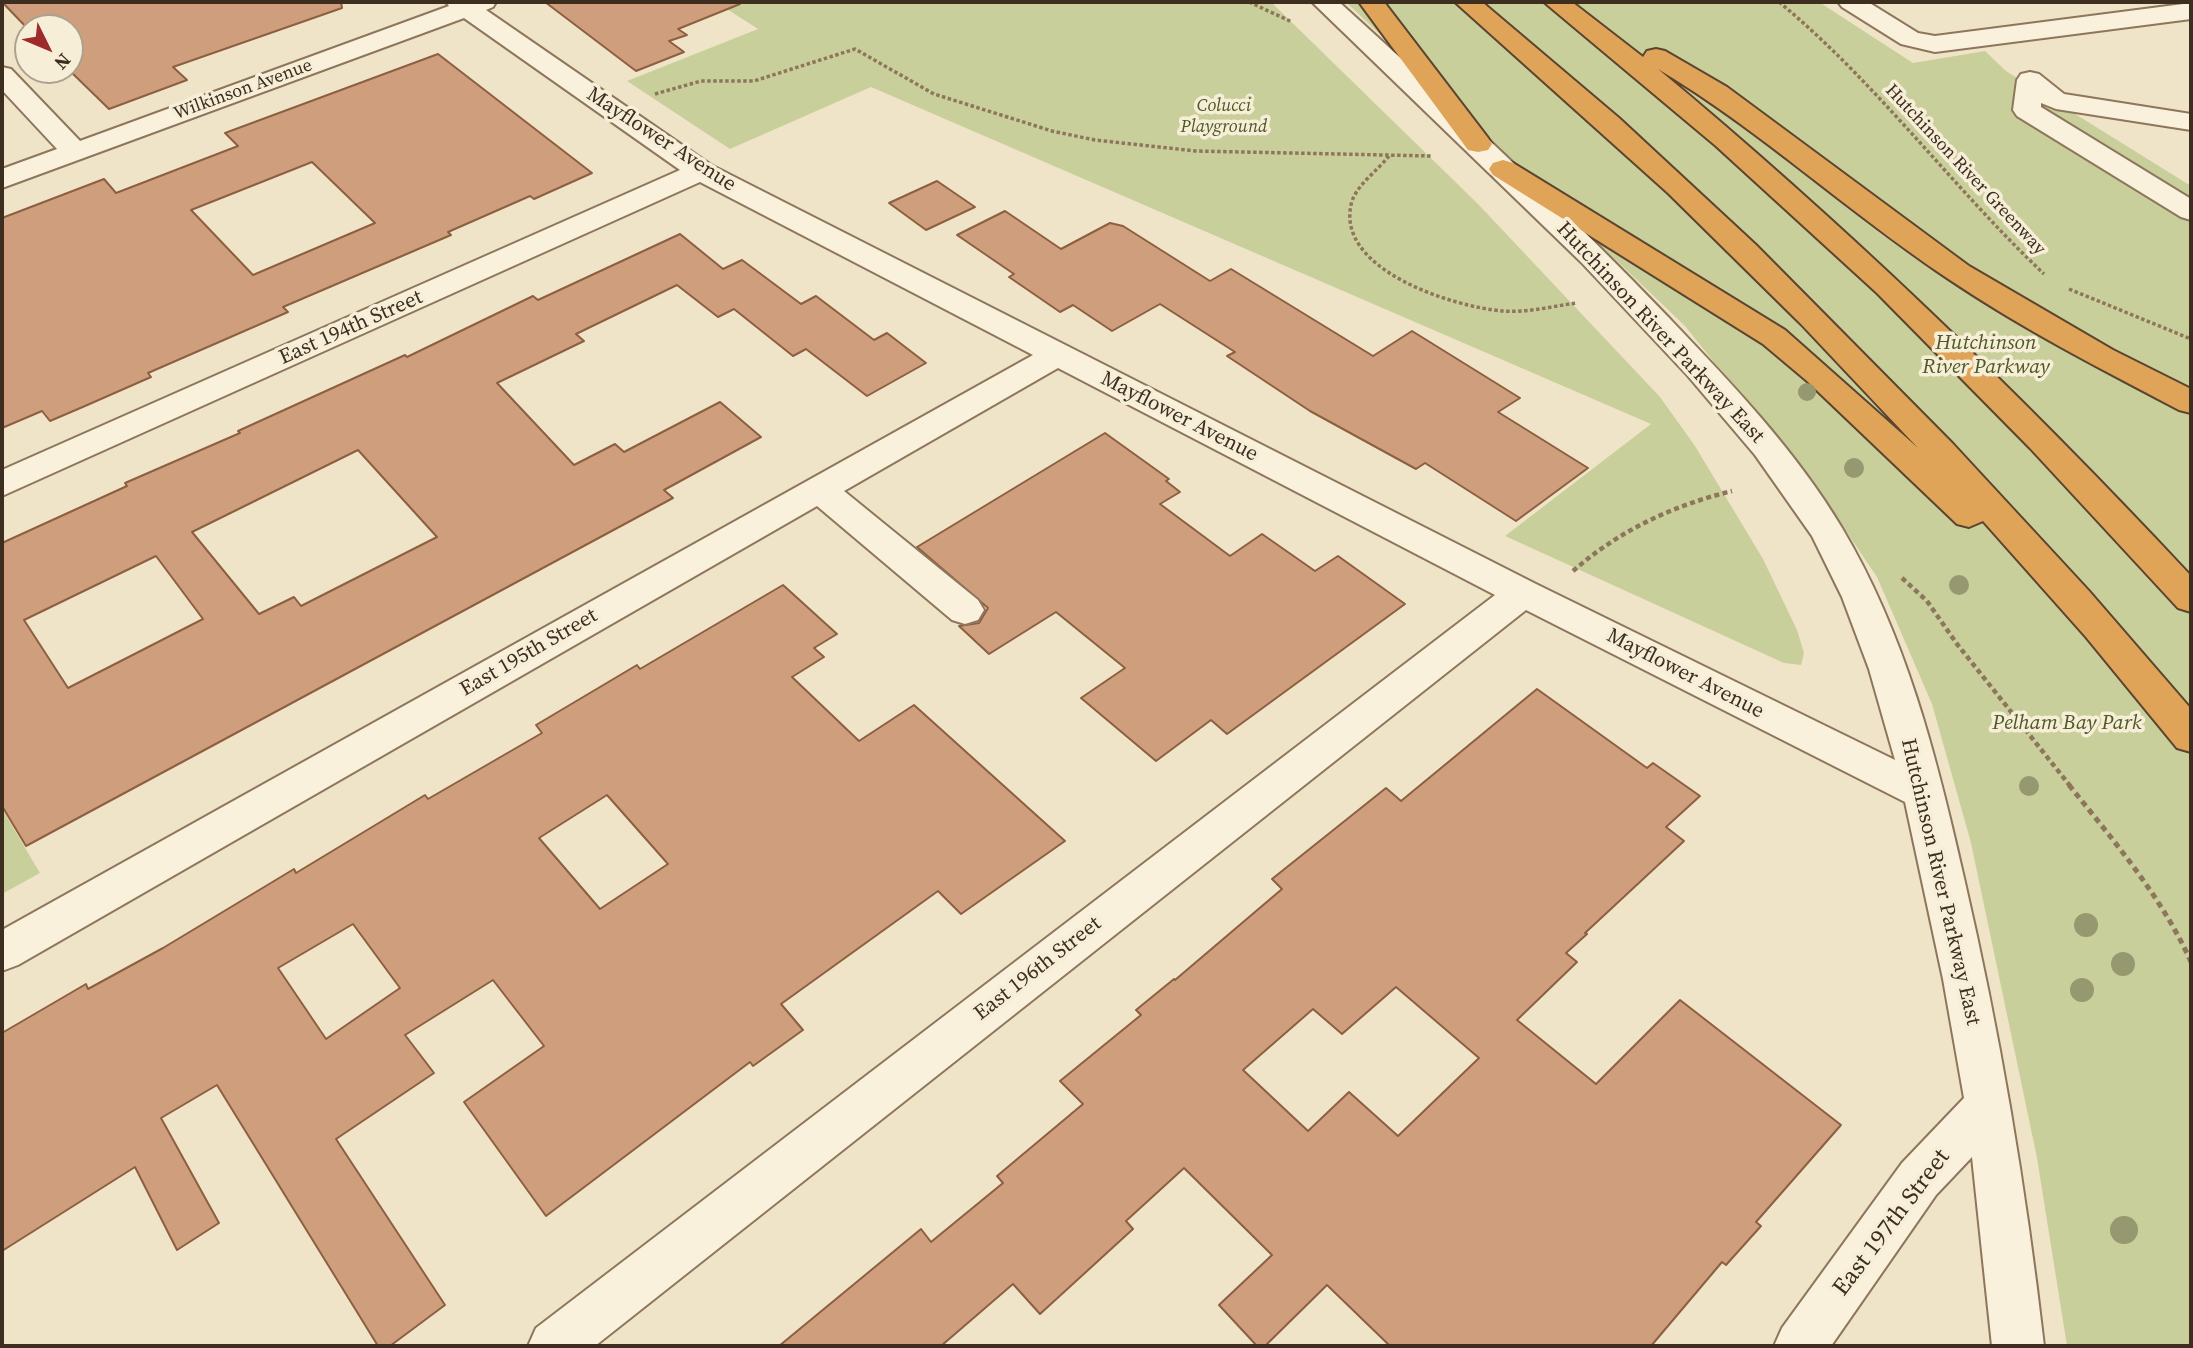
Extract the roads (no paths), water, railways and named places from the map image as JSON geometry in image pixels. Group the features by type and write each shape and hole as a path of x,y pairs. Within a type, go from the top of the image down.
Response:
{"highway":[{"path":"1371,2 1491,157 1753,323 1796,354 2137,669"},
{"path":"1467,2 1597,112 1756,260 1939,449 2137,669 2191,737"},
{"path":"1557,2 1723,137 1919,318 2025,422 2191,599"},
{"path":"1565,2 1717,93 1967,278 2102,357 2191,402"}],"street":[{"name":"Hutchinson River Parkway East","path":"1325,2 1582,245 1720,392 1806,501 1843,560 1889,674 1924,793 1956,936 1989,1105 2018,1346"},
{"path":"1851,2 1910,39 1935,44 2191,11"},
{"name":"Wilkinson Avenue","path":"2,179 469,4"},
{"name":"Mayflower Avenue","path":"469,4 701,172 1523,593 1924,793"},
{"path":"2,75 75,152"},
{"path":"2191,122 2056,101 2030,80 2027,110 2191,211"},
{"name":"East 194th Street","path":"2,484 701,172"},
{"name":"East 195th Street","path":"2,952 1056,355"},
{"path":"820,489 965,610"},
{"name":"East 196th Street","path":"554,1346 1523,593"},
{"name":"East 197th Street","path":"1800,1346 1919,1180 1989,1105"}],"park label":[{"name":"Colucci Playground","path":"1224,116"},
{"name":"Hutchinson River Parkway","path":"1986,356"},
{"name":"Pelham Bay Park","path":"2067,724"}]}
